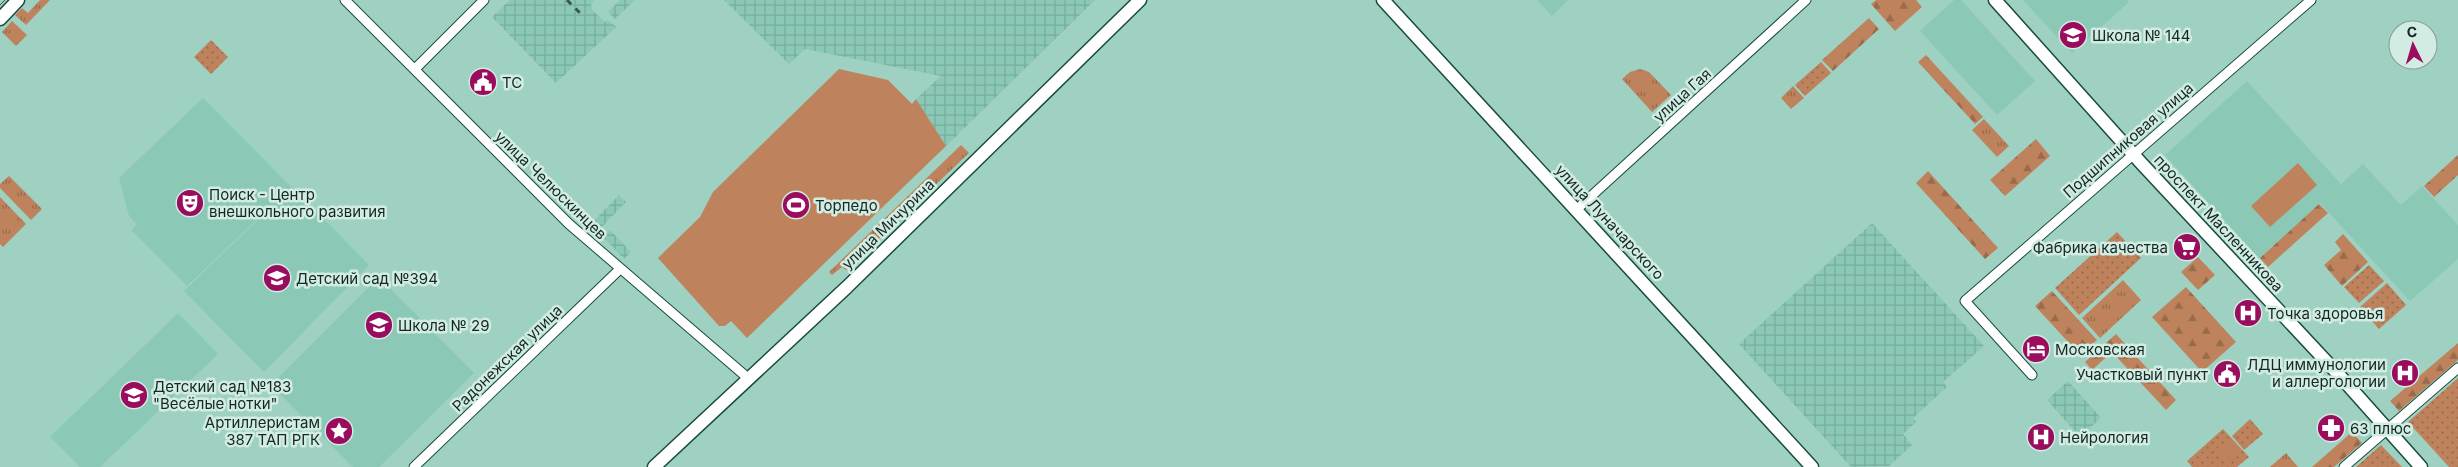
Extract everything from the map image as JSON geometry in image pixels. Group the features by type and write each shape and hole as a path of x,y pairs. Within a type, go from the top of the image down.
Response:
{"main road":[{"path":"0,19 18,0"},
{"name":"улица Мичурина","path":"654,467 749,380 1140,0"},
{"name":"улица Луначарского","path":"1383,0 1812,467"},
{"name":"проспект Масленникова","path":"1995,0 2133,154 2421,467"}],"street":[{"name":"улица Челюскинцев","path":"344,0 564,219 749,380"},
{"path":"415,70 484,0"},
{"name":"улица Гая","path":"1576,210 1806,0"},
{"name":"Подшипниковая улица","path":"2032,375 1965,301 2311,0"},
{"name":"Радонежская улица","path":"414,467 620,269"},
{"path":"2344,467 2458,368"}],"shaded area":[{"path":"510,0 594,0 591,3 592,10 605,22 608,20 616,27 556,83 492,17"},
{"path":"620,0 635,0 615,19 608,12"},
{"path":"724,0 1095,0 946,146 916,99 941,76 805,49 789,64"},
{"path":"1537,0 1568,0 1552,16"},
{"path":"1954,0 1961,0 2035,81 1997,115 1920,31"},
{"name":"Школа № 144","path":"2023,0 2127,0 2129,2 2072,53"},
{"path":"2247,81 2341,184 2363,164 2401,205 2422,186 2458,225 2458,259 2410,301 2320,203 2259,258 2165,155"},
{"path":"203,98 291,187 187,286 131,230 137,225 129,216 119,178"},
{"name":"Детский сад №394","path":"292,187 369,265 264,372 184,291"},
{"path":"619,195 626,202 597,232 590,225"},
{"path":"1872,223 1984,346 1943,382 1947,387 1913,418 1916,422 1903,434 1912,445 1889,466 1851,467 1739,344"},
{"path":"610,230 631,252 624,259 603,237"},
{"name":"Школа № 29","path":"379,277 474,373 379,467 353,467 271,385"},
{"name":"Детский сад №183 \"Весёлые нотки\"","path":"178,313 218,354 100,467 80,467 50,437"},
{"path":"2068,381 2101,418 2080,437 2047,400"}],"green space":[{"path":"40,0 50,0 26,25 15,15 22,8 28,13"},
{"path":"1876,0 1916,0 1922,7 1895,31 1871,4"},
{"path":"1869,18 1879,29 1833,71 1822,60"},
{"path":"12,21 27,35 16,46 2,32"},
{"path":"211,40 228,57 211,74 194,57"},
{"path":"1926,55 1983,117 1975,124 1918,62"},
{"path":"1821,62 1831,73 1805,96 1795,85"},
{"name":"Торпедо","path":"839,69 888,80 912,104 916,99 946,146 747,338 731,321 725,326 719,326 658,258 700,217 713,192"},
{"path":"1640,69 1649,72 1671,95 1652,112 1622,79 1630,72"},
{"path":"1793,86 1804,98 1791,109 1781,98"},
{"path":"1984,119 2009,146 1997,157 1972,130"},
{"path":"2036,139 2050,156 2005,196 1990,180"},
{"path":"961,145 969,153 846,270 842,267 832,275 829,272"},
{"path":"2458,155 2458,175 2434,197 2424,186"},
{"path":"2298,163 2317,185 2270,227 2251,206"},
{"path":"1928,171 1998,248 1985,259 1916,183"},
{"path":"9,176 42,209 31,220 0,188 0,184"},
{"path":"0,197 26,224 3,247 0,244"},
{"path":"2319,204 2328,213 2268,267 2260,258"},
{"path":"2117,232 2141,258 2079,315 2055,288"},
{"path":"2343,234 2368,262 2342,286 2324,265 2341,250 2335,242"},
{"path":"2198,257 2215,275 2198,290 2181,272"},
{"path":"2369,265 2384,281 2359,303 2344,287"},
{"path":"2123,280 2141,300 2100,338 2082,318"},
{"path":"2387,283 2406,305 2379,329 2360,307"},
{"path":"2186,287 2236,342 2202,372 2152,317"},
{"path":"2052,291 2097,340 2080,355 2035,306"},
{"path":"2116,334 2176,400 2166,410 2112,352 2092,370 2085,362"},
{"path":"2458,343 2458,360 2399,411 2390,401"},
{"path":"2458,378 2458,467 2449,467 2408,422"},
{"path":"2250,419 2263,434 2244,450 2232,436"},
{"path":"2223,429 2249,457 2237,467 2192,467 2187,461"},
{"path":"2352,432 2362,443 2334,467 2312,467"},
{"path":"2230,437 2240,448 2225,461 2215,451"},
{"path":"2381,445 2402,467 2356,467"},
{"path":"2286,453 2298,467 2270,467"}],"tram line":[{"path":"0,5 5,0"}],"railway":[{"path":"567,0 582,15"}],"place":[{"name":"Школа № 144","path":"2073,35"},
{"name":"ТС","path":"483,82"},
{"name":"Поиск - Центр внешкольного развития","path":"190,203"},
{"name":"Торпедо","path":"796,205"},
{"name":"Фабрика качества","path":"2187,247"},
{"name":"Детский сад №394","path":"277,278"},
{"name":"Точка здоровья","path":"2248,313"},
{"name":"Школа № 29","path":"379,325"},
{"name":"Московская","path":"2036,349"},
{"name":"ЛДЦ иммунологии и аллергологии","path":"2405,373"},
{"name":"Участковый пункт","path":"2227,374"},
{"name":"Детский сад №183 \"Весёлые нотки\"","path":"134,395"},
{"name":"63 плюс","path":"2331,428"},
{"name":"Артиллеристам 387 ТАП РГК","path":"339,431"},
{"name":"Нейрология","path":"2041,437"}]}
